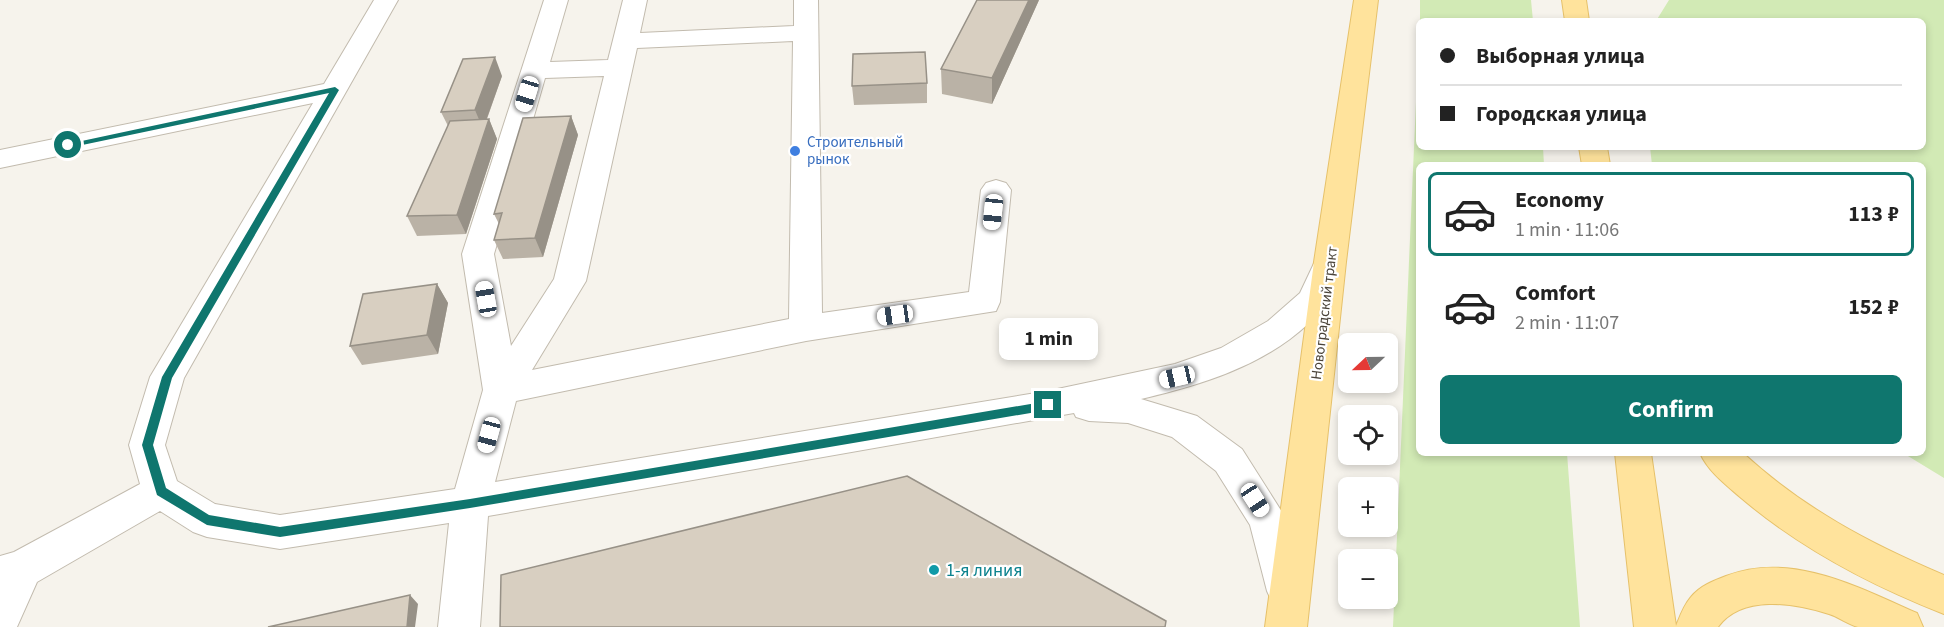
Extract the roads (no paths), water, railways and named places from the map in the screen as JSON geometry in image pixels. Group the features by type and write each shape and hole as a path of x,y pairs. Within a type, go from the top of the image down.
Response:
{"main road":[{"name":"Новоградский тракт","path":"1288,613 1330,262 1366,0"},
{"path":"1574,0 1577,18"},
{"path":"1632,456 1655,627"},
{"path":"1721,456 1759,490 1830,541 1861,558 1944,595"},
{"path":"1696,627 1705,609 1728,593 1765,587 1818,592 1902,627"}],"street":[{"path":"386,0 167,377 147,445 161,491 207,520 280,532 470,503 1048,405 1177,377 1233,357 1280,330 1312,300 1330,262"},
{"path":"501,390 478,254 556,0"},
{"path":"459,627 470,503 501,390 570,281 635,0"},
{"path":"806,0 806,328"},
{"path":"534,71 623,54 806,33"},
{"path":"0,159 335,90"},
{"path":"501,390 806,328 984,302 996,190"},
{"path":"1048,405 1128,409 1184,426 1229,460 1268,520 1288,613"},
{"path":"0,619 11,572 161,491"}],"place":[{"name":"Строительный рынок","path":"795,151"},
{"name":"1-я линия","path":"934,570"}]}
